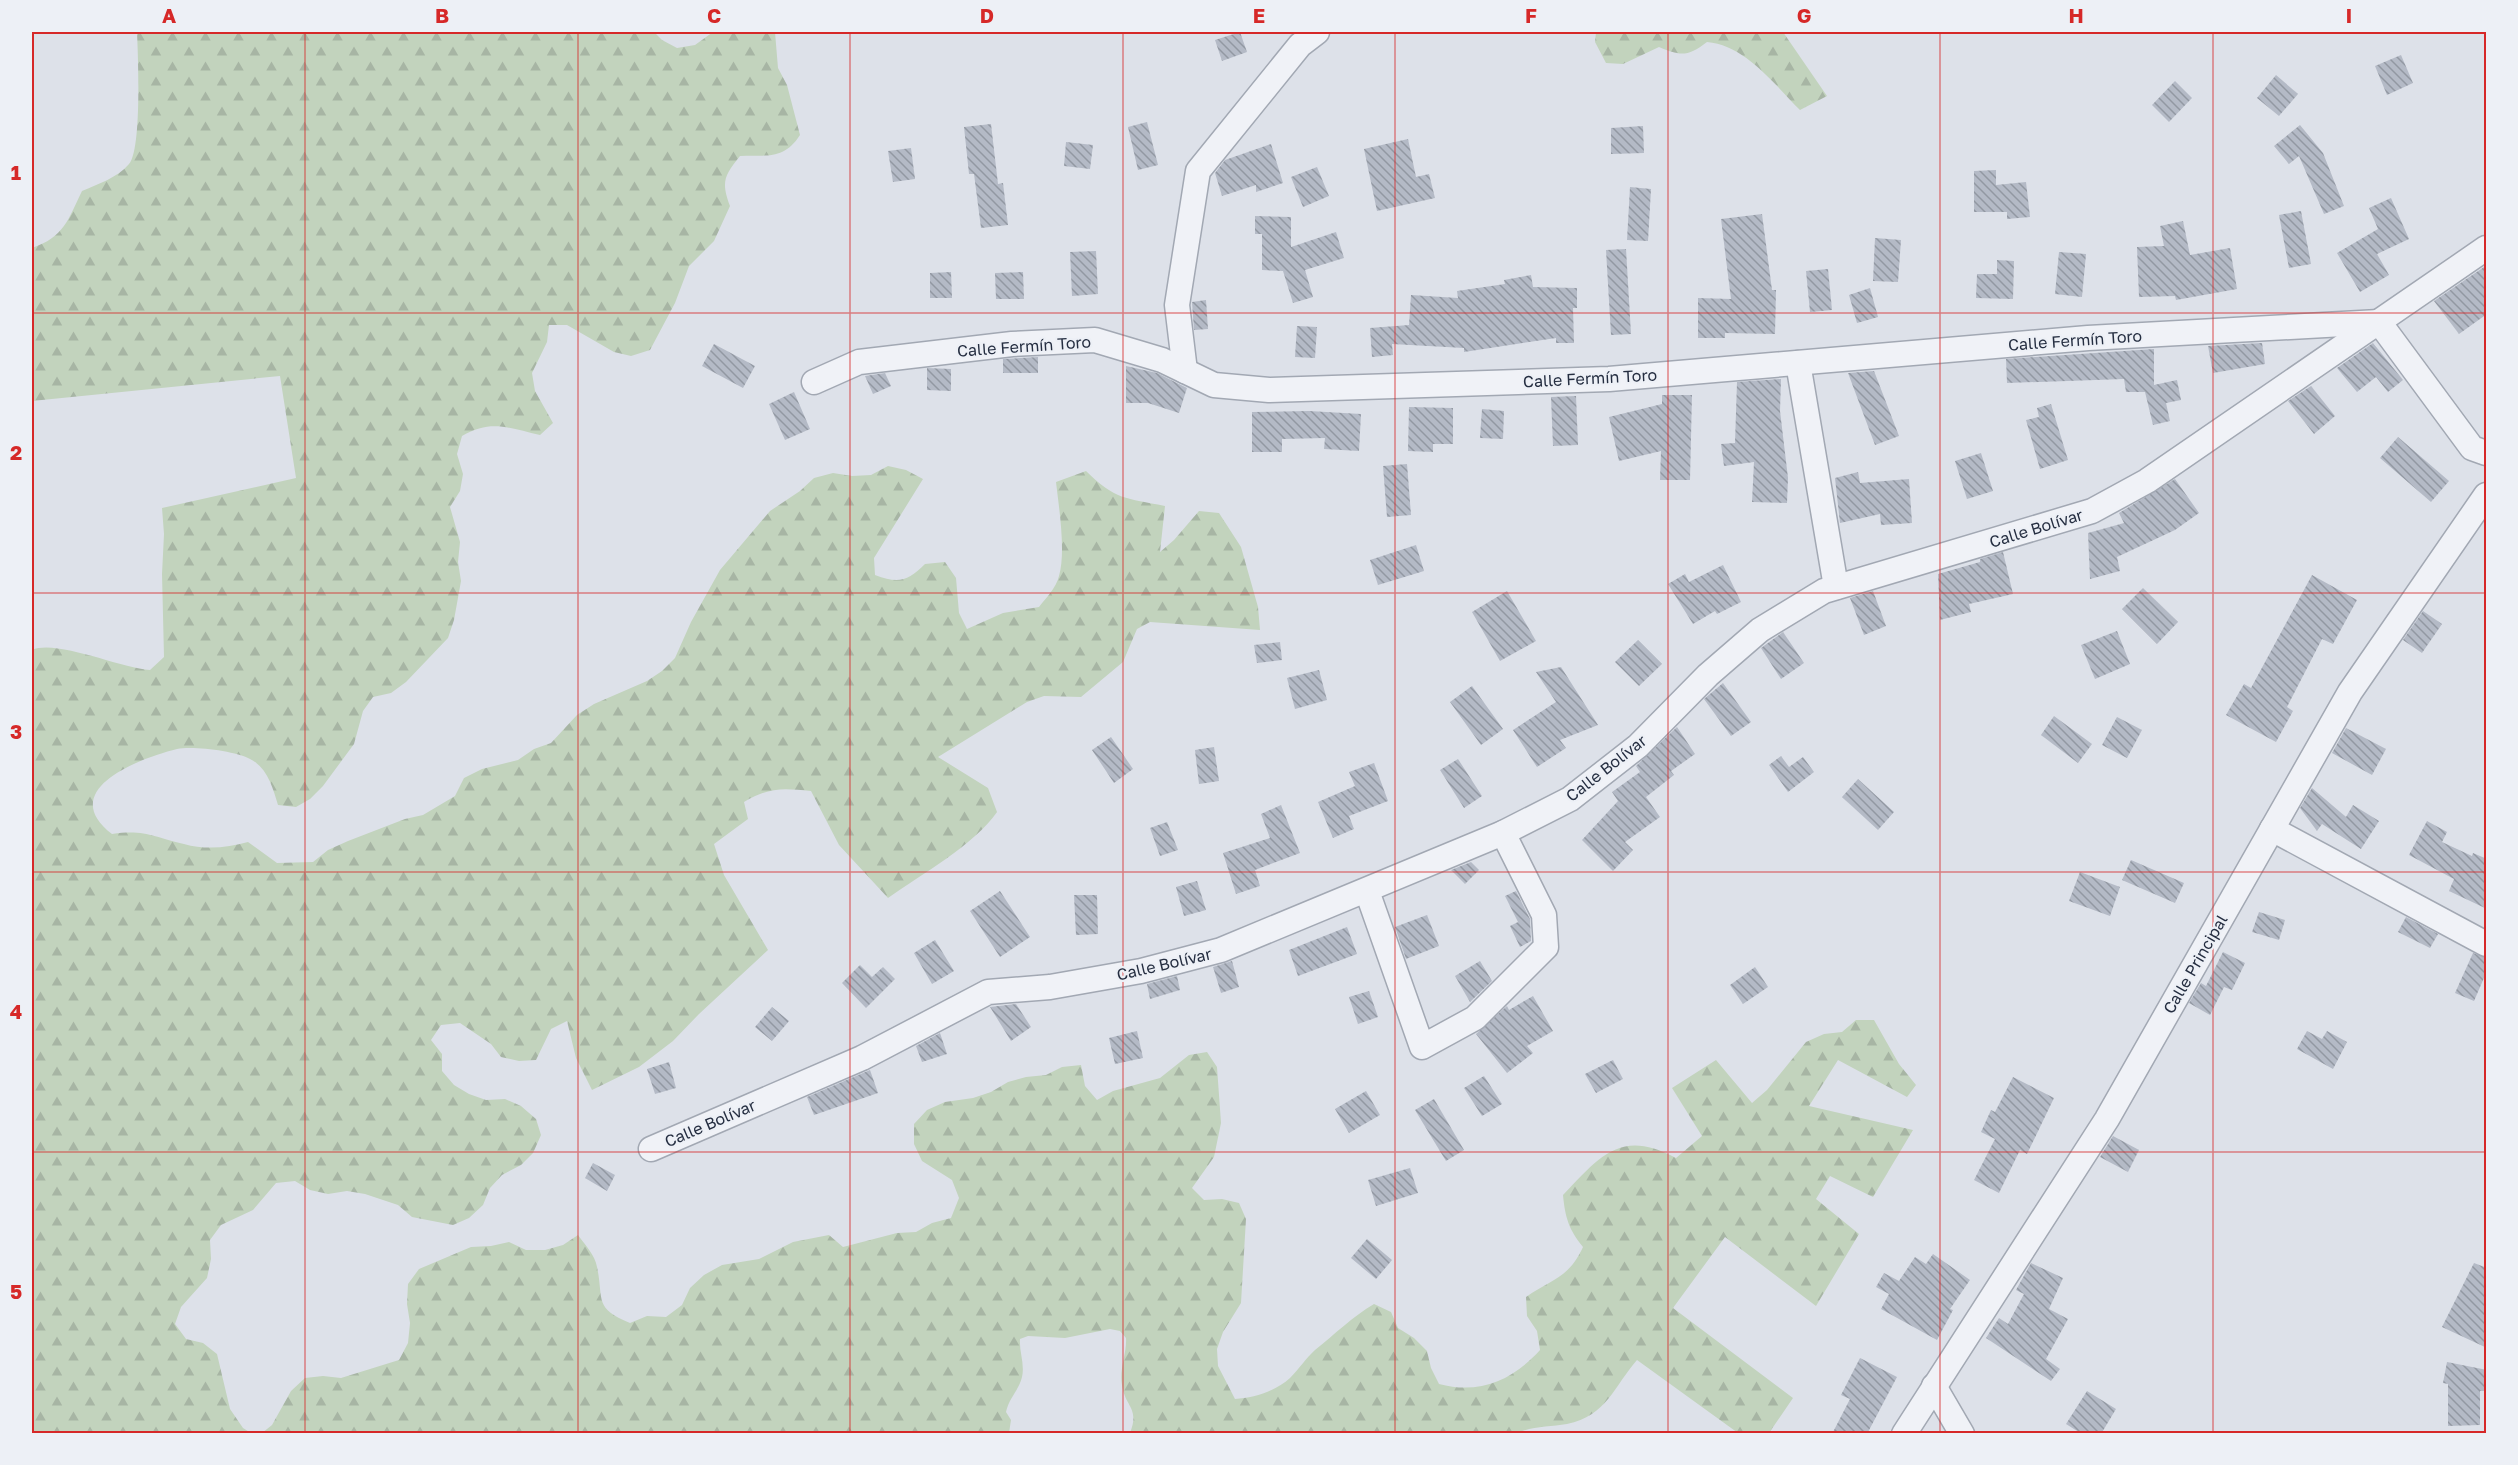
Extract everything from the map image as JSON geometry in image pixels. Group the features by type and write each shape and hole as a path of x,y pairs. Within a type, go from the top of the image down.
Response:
{"street":[{"path":"1185,371 1177,305 1198,171 1300,45 1317,32"},
{"name":"Calle Bolívar","path":"651,1149 862,1058 988,992 1050,987 1129,973 1221,950 1503,833 1570,799 1638,746 1708,675 1760,630 1824,591 2092,511 2147,481 2487,248"},
{"path":"2379,322 2472,448 2487,453"},
{"name":"Calle Fermín Toro","path":"814,382 860,362 1012,344 1095,340 1162,360 1214,385 1269,390 1609,379 2088,338 2379,322"},
{"path":"1798,363 1836,587"},
{"name":"Calle Principal","path":"1904,1434 2107,1119 2350,692 2487,495"},
{"path":"2272,829 2487,944"},
{"path":"1366,891 1422,1047 1475,1018 1546,947 1544,915 1503,833"},
{"path":"1934,1386 1962,1434"}],"green space":[{"path":"137,32 654,32 662,40 677,48 695,45 713,32 775,32 778,68 787,85 800,135 788,149 767,156 740,156 730,169 725,185 730,206 714,241 689,266 675,303 650,350 631,356 614,352 567,325 549,325 547,342 532,373 535,391 553,423 540,435 491,426 462,436 457,454 463,474 460,491 450,507 460,542 458,562 461,581 454,620 448,638 406,682 391,693 373,697 363,711 354,744 323,786 310,799 296,807 278,805 265,773 250,759 214,750 177,749 125,768 109,778 98,790 93,803 97,818 112,834 133,832 149,834 208,848 248,842 277,863 313,862 328,850 348,841 405,819 423,815 455,796 464,778 482,769 518,760 534,749 551,743 577,715 594,704 647,681 662,671 675,658 691,622 720,570 770,511 800,491 814,478 833,473 852,476 871,475 888,466 906,470 923,479 874,558 875,575 897,580 903,579 925,564 945,562 956,578 959,613 967,629 1003,613 1039,607 1050,593 1059,576 1062,555 1056,482 1086,471 1113,493 1165,506 1160,552 1174,540 1199,511 1219,513 1241,547 1258,607 1260,630 1150,622 1137,629 1123,662 1081,697 1044,696 1027,702 938,757 988,788 997,812 975,836 888,898 839,845 811,791 792,789 769,791 744,802 748,819 714,844 724,875 768,950 673,1041 639,1067 592,1090 576,1058 567,1021 551,1029 536,1060 519,1061 501,1057 491,1044 460,1023 441,1025 431,1040 442,1054 442,1071 454,1085 469,1094 486,1100 505,1099 521,1106 536,1119 541,1135 533,1153 521,1165 502,1175 490,1188 483,1205 469,1218 453,1225 412,1217 398,1205 365,1194 347,1191 328,1194 310,1190 295,1181 276,1183 253,1210 221,1225 210,1240 211,1259 207,1278 181,1307 175,1324 186,1339 203,1343 217,1354 230,1409 243,1428 251,1433 32,1433 32,650 56,648 150,670 164,657 162,508 296,478 280,376 32,401 32,248 43,244 58,233 82,191 113,177 129,164 133,155 138,121"},
{"path":"1596,32 1783,32 1827,96 1800,110 1758,67 1746,58 1734,50 1707,42 1689,53 1673,52 1659,47 1623,64 1606,63 1595,42"},
{"path":"1856,1020 1874,1020 1899,1064 1916,1085 1907,1097 1838,1060 1809,1106 1913,1130 1873,1197 1830,1176 1816,1199 1859,1234 1816,1306 1725,1237 1673,1308 1793,1398 1769,1433 1738,1433 1637,1360 1608,1399 1592,1414 1567,1424 1517,1433 1130,1433 1133,1413 1121,1379 1126,1338 1120,1331 1110,1329 1065,1338 1028,1336 1020,1339 1023,1372 1021,1382 1006,1412 1011,1420 1009,1433 262,1433 272,1425 291,1391 305,1378 323,1376 341,1378 399,1360 408,1343 410,1323 407,1304 408,1284 419,1269 471,1247 509,1242 526,1250 545,1250 563,1245 578,1235 594,1258 602,1301 610,1312 630,1323 647,1316 666,1317 682,1305 690,1288 704,1275 722,1265 759,1259 793,1242 829,1235 843,1247 897,1233 916,1232 932,1223 951,1218 959,1198 952,1180 922,1161 914,1144 914,1124 927,1110 945,1102 973,1098 991,1092 1008,1082 1046,1075 1062,1067 1081,1065 1085,1086 1097,1100 1113,1091 1160,1078 1189,1055 1207,1052 1217,1067 1221,1123 1214,1157 1192,1188 1204,1200 1222,1199 1239,1203 1246,1219 1241,1303 1223,1332 1217,1349 1218,1366 1235,1399 1264,1393 1284,1383 1315,1350 1374,1304 1391,1312 1398,1328 1414,1338 1427,1351 1431,1368 1439,1384 1468,1388 1482,1386 1519,1370 1540,1350 1537,1331 1527,1316 1526,1297 1566,1272 1583,1247 1568,1223 1563,1195 1589,1169 1601,1158 1626,1146 1657,1149 1676,1158 1702,1136 1672,1088 1716,1060 1752,1103 1767,1090 1806,1042 1824,1034 1842,1032"}],"building":[{"path":"1240,32 1247,52 1222,61 1215,40"},
{"path":"2401,55 2413,83 2387,95 2375,66"},
{"path":"2276,75 2298,94 2279,116 2257,98"},
{"path":"2175,81 2192,98 2169,122 2152,105"},
{"path":"1147,122 1158,165 1138,170 1128,127"},
{"path":"991,124 998,184 1003,183 1008,225 981,228 974,174 969,174 964,127"},
{"path":"2300,125 2323,153 2344,206 2324,214 2299,156 2289,164 2274,146"},
{"path":"1643,126 1644,153 1611,154 1611,128"},
{"path":"1408,139 1416,177 1429,174 1435,198 1377,211 1364,149"},
{"path":"1066,142 1093,145 1090,169 1064,166"},
{"path":"1271,144 1283,183 1256,192 1256,185 1222,196 1215,173 1225,160"},
{"path":"911,148 915,179 893,182 888,151"},
{"path":"1317,167 1329,196 1303,207 1291,177"},
{"path":"1996,170 1996,185 2026,182 2030,217 2007,219 2007,212 1974,212 1974,171"},
{"path":"1630,187 1651,189 1648,241 1627,240"},
{"path":"2391,198 2409,239 2377,254 2389,275 2360,292 2337,253 2378,229 2369,208"},
{"path":"2301,211 2311,264 2289,268 2279,215"},
{"path":"1762,214 1772,290 1776,290 1775,334 1725,333 1725,338 1698,338 1698,298 1731,299 1721,219"},
{"path":"1255,216 1291,217 1291,247 1336,232 1344,258 1305,270 1313,297 1293,303 1283,271 1262,270 1262,234 1255,234"},
{"path":"2183,221 2190,255 2230,248 2237,289 2176,300 2175,296 2139,297 2137,247 2164,246 2160,226"},
{"path":"1875,238 1901,240 1898,282 1873,281"},
{"path":"1626,249 1631,334 1611,335 1606,250"},
{"path":"1096,251 1098,294 1072,296 1070,252"},
{"path":"2059,252 2086,254 2082,297 2055,294"},
{"path":"1997,260 2014,261 2013,299 1976,298 1977,274 1997,274"},
{"path":"2487,265 2487,314 2459,334 2434,301"},
{"path":"1828,269 1832,310 1810,312 1806,271"},
{"path":"951,272 952,298 930,298 930,273"},
{"path":"1023,272 1024,299 996,299 995,273"},
{"path":"1531,275 1533,287 1577,288 1577,308 1573,308 1574,343 1556,343 1556,338 1464,352 1464,348 1392,344 1393,355 1372,357 1370,328 1409,325 1411,295 1458,298 1457,291 1505,284 1504,280"},
{"path":"1870,288 1878,317 1857,323 1849,295"},
{"path":"1206,300 1208,329 1194,330 1192,302"},
{"path":"1297,326 1317,327 1315,358 1295,357"},
{"path":"2262,343 2265,364 2213,373 2208,346"},
{"path":"2373,343 2403,380 2388,392 2376,377 2357,392 2337,368"},
{"path":"714,344 755,366 743,388 702,366"},
{"path":"2154,349 2154,385 2177,380 2181,400 2166,403 2170,421 2153,425 2145,392 2126,392 2124,379 2007,383 2006,359"},
{"path":"1038,357 1038,373 1003,373 1003,359"},
{"path":"1126,366 1157,373 1187,388 1179,413 1148,403 1126,403"},
{"path":"927,368 951,369 951,391 927,390"},
{"path":"1874,371 1899,436 1875,445 1848,373"},
{"path":"885,373 891,386 873,394 865,376"},
{"path":"1781,379 1780,411 1788,478 1787,503 1752,502 1754,462 1724,466 1721,444 1735,443 1737,382"},
{"path":"2311,386 2335,416 2314,434 2288,401"},
{"path":"794,392 810,429 785,440 769,404"},
{"path":"1662,395 1692,395 1690,480 1660,480 1661,451 1619,461 1609,417 1662,404"},
{"path":"1576,396 1578,445 1553,446 1551,397"},
{"path":"2051,404 2068,460 2040,469 2026,420 2039,417 2037,408"},
{"path":"1409,407 1453,408 1453,444 1433,444 1433,452 1408,451"},
{"path":"1482,409 1504,411 1503,439 1480,438"},
{"path":"1309,411 1361,414 1359,451 1324,449 1325,438 1282,439 1282,452 1252,452 1252,412"},
{"path":"2398,437 2449,481 2431,502 2380,458"},
{"path":"1981,453 1993,491 1967,499 1955,461"},
{"path":"1407,464 1411,515 1387,517 1383,466"},
{"path":"1858,472 1860,483 1909,479 1912,523 1881,525 1880,514 1840,523 1835,478"},
{"path":"2175,479 2199,513 2175,530 2117,557 2120,571 2090,579 2088,533 2124,523 2119,513"},
{"path":"1416,545 1424,571 1378,585 1370,560"},
{"path":"2003,552 2013,594 1969,604 1971,612 1940,620 1938,574 1980,562 1980,559"},
{"path":"1723,565 1741,602 1717,614 1715,611 1693,624 1668,584 1685,574 1689,582"},
{"path":"2312,575 2357,600 2333,644 2322,639 2287,707 2293,711 2276,742 2226,715 2244,684 2251,688"},
{"path":"2143,588 2178,622 2157,644 2122,609"},
{"path":"1507,591 1536,641 1500,661 1472,612"},
{"path":"1873,591 1886,626 1864,635 1850,598"},
{"path":"2423,611 2442,624 2422,653 2403,640"},
{"path":"2117,631 2130,664 2095,679 2081,645"},
{"path":"1783,632 1804,663 1781,679 1761,648"},
{"path":"1638,640 1662,664 1639,686 1615,662"},
{"path":"1280,642 1282,660 1257,663 1254,645"},
{"path":"1561,667 1598,725 1560,740 1566,748 1537,767 1513,730 1556,702 1536,672"},
{"path":"1319,670 1327,700 1295,709 1287,678"},
{"path":"1723,683 1751,722 1731,736 1704,699"},
{"path":"1472,686 1503,729 1481,745 1450,702"},
{"path":"2054,716 2092,744 2078,763 2041,735"},
{"path":"2117,717 2142,730 2127,758 2102,745"},
{"path":"1677,727 1695,754 1671,771 1674,775 1646,797 1660,817 1625,842 1633,850 1613,871 1582,840 1618,801 1612,792 1640,772 1636,766"},
{"path":"2346,728 2386,749 2372,775 2332,753"},
{"path":"1111,737 1133,769 1114,783 1092,750"},
{"path":"1214,747 1219,781 1199,784 1195,750"},
{"path":"1781,756 1789,767 1803,757 1814,772 1788,792 1769,765"},
{"path":"1458,759 1482,796 1464,808 1440,770"},
{"path":"1374,763 1388,801 1349,816 1354,829 1333,838 1318,802 1355,786 1349,772"},
{"path":"1858,779 1894,812 1878,830 1842,797"},
{"path":"2312,788 2346,817 2353,805 2379,821 2361,849 2322,824 2317,831 2300,808"},
{"path":"1281,805 1300,853 1255,870 1260,886 1236,894 1223,853 1270,838 1261,814"},
{"path":"2427,821 2447,832 2442,842 2472,856 2473,853 2487,859 2487,909 2449,891 2454,879 2409,855"},
{"path":"1167,822 1178,850 1160,856 1150,828"},
{"path":"2131,860 2184,883 2175,903 2122,880"},
{"path":"1471,862 1479,870 1465,884 1451,870"},
{"path":"2080,872 2120,887 2110,916 2069,901"},
{"path":"1197,881 1206,910 1184,916 1176,887"},
{"path":"1000,891 1030,937 1000,957 970,911"},
{"path":"1516,891 1530,919 1531,941 1520,947 1510,926 1518,922 1505,896"},
{"path":"1074,895 1097,895 1098,934 1076,935"},
{"path":"2259,912 2285,920 2279,940 2252,932"},
{"path":"1427,915 1439,946 1406,959 1395,927"},
{"path":"2406,917 2438,934 2430,948 2398,932"},
{"path":"1347,927 1357,954 1298,976 1289,950"},
{"path":"935,940 954,971 932,984 914,953"},
{"path":"2223,952 2245,963 2232,990 2224,987 2210,1015 2189,1003 2201,983 2206,986"},
{"path":"2473,953 2487,958 2487,971 2474,1001 2455,993"},
{"path":"1232,961 1239,987 1221,993 1213,967"},
{"path":"1480,961 1492,981 1470,1002 1455,976"},
{"path":"860,965 872,977 883,967 895,979 866,1008 842,983"},
{"path":"1755,967 1768,987 1743,1004 1730,985"},
{"path":"1177,976 1180,990 1150,999 1147,984"},
{"path":"1369,991 1378,1017 1358,1024 1349,997"},
{"path":"1533,996 1553,1031 1527,1046 1533,1053 1507,1073 1476,1034 1507,1006 1509,1010"},
{"path":"1016,1004 1031,1027 1011,1041 990,1007"},
{"path":"772,1007 789,1021 772,1041 755,1027"},
{"path":"1137,1031 1143,1058 1115,1064 1109,1038"},
{"path":"2307,1031 2322,1039 2327,1031 2347,1042 2333,1069 2297,1049"},
{"path":"940,1033 947,1054 922,1062 916,1046"},
{"path":"1613,1060 1623,1079 1596,1093 1585,1074"},
{"path":"669,1062 676,1088 655,1094 647,1069"},
{"path":"870,1070 878,1093 814,1115 807,1097"},
{"path":"1484,1076 1502,1104 1482,1116 1464,1088"},
{"path":"2013,1077 2054,1098 2027,1154 2020,1150 1999,1193 1974,1180 1995,1139 1981,1132 1991,1110 1995,1112"},
{"path":"1366,1091 1380,1115 1349,1133 1335,1109"},
{"path":"1434,1099 1464,1150 1446,1161 1415,1110"},
{"path":"2113,1136 2139,1150 2128,1172 2100,1157"},
{"path":"593,1163 615,1175 607,1191 585,1178"},
{"path":"1410,1168 1418,1193 1376,1206 1368,1180"},
{"path":"1367,1239 1392,1260 1376,1279 1351,1258"},
{"path":"1933,1254 1970,1280 1950,1309 1953,1310 1937,1340 1881,1309 1889,1294 1876,1287 1884,1273 1899,1281 1915,1257 1926,1264"},
{"path":"2031,1263 2063,1278 2049,1309 2068,1319 2046,1359 2060,1369 2051,1381 1986,1338 1999,1318 2008,1324 2024,1294 2016,1290"},
{"path":"2474,1263 2487,1268 2487,1348 2442,1327"},
{"path":"1860,1358 1897,1377 1867,1434 1832,1434 1850,1399 1841,1395"},
{"path":"2447,1362 2487,1370 2484,1391 2480,1391 2480,1425 2448,1426 2448,1384 2443,1383"},
{"path":"2087,1391 2116,1409 2101,1434 2082,1434 2066,1424"}]}
